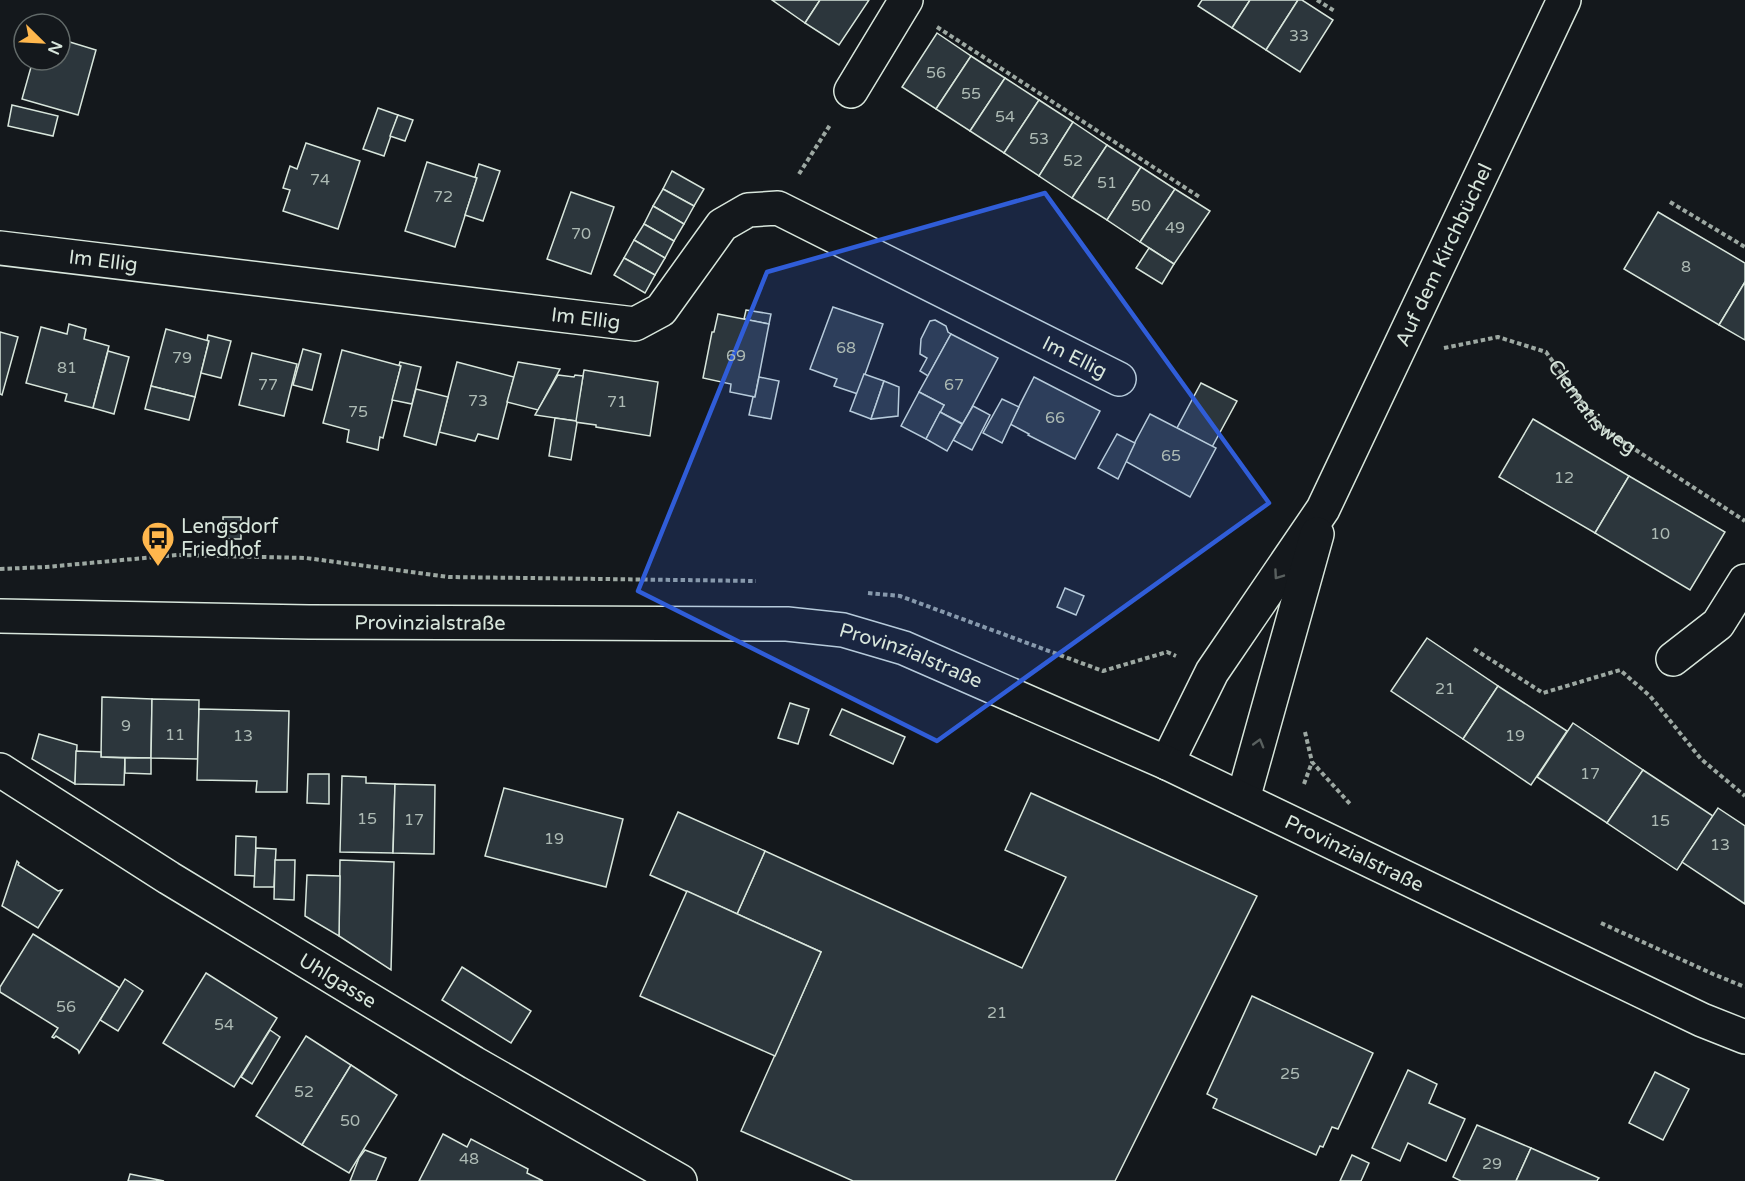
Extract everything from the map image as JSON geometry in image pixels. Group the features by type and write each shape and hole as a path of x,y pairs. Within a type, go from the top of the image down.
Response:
{"street":[{"name":"Auf dem Kirchbüchel","path":"1167,763 1212,672 1323,509 1564,0"},
{"path":"851,91 905,2"},
{"name":"Im Ellig","path":"0,248 635,324 661,310 722,225 748,210 778,208 1119,379"},
{"name":"Auf dem Kirchbüchel","path":"1243,799 1323,509"},
{"path":"1673,659 1718,624 1745,581"},
{"name":"Provinzialstraße","path":"0,616 309,622 788,624 843,630 904,648 1167,763 1692,1015 1745,1037"},
{"name":"Uhlgasse","path":"0,770 169,878 474,1063 680,1181"}],"path":[{"path":"1317,0 1336,12"},
{"path":"905,2 1201,198"},
{"path":"778,208 851,91"},
{"path":"1670,202 1745,247"},
{"name":"Clematisweg","path":"1395,357 1498,337 1546,352 1599,426 1745,521"},
{"path":"1474,649 1543,693 1620,670 1650,696 1701,759 1745,796"},
{"path":"1312,762 1358,812"},
{"path":"1594,920 1713,975 1745,987"}],"highlighted area":[{"path":"1045,193 1269,503 937,741 638,591 767,272"}],"building":[{"path":"772,0 820,0 805,23"},
{"path":"820,0 869,0 839,45 805,23"},
{"path":"1202,0 1250,0 1232,28 1198,6"},
{"path":"1250,0 1298,0 1266,50 1232,28"},
{"path":"1298,0 1302,0 1333,20 1300,72 1266,50"},
{"path":"937,33 971,56 936,109 902,87"},
{"path":"72,43 96,50 78,115 22,99 30,72 72,72"},
{"path":"971,56 1005,78 970,131 936,109"},
{"path":"1005,78 1039,100 1004,153 970,131"},
{"path":"1039,100 1073,122 1039,176 1004,153"},
{"path":"12,105 58,116 53,136 8,126"},
{"path":"378,108 398,115 384,156 363,149"},
{"path":"398,115 413,120 405,141 390,136"},
{"path":"1073,122 1107,145 1072,198 1039,176"},
{"path":"306,143 360,161 338,229 283,211 290,190 283,188 290,166 297,169"},
{"path":"1107,145 1141,167 1107,220 1072,198"},
{"path":"427,162 477,178 455,247 405,231"},
{"path":"479,164 500,171 483,221 465,215"},
{"path":"1141,167 1175,189 1140,242 1107,220"},
{"path":"672,171 704,189 694,206 663,189"},
{"path":"663,189 694,206 684,224 653,206"},
{"path":"1175,189 1210,211 1174,264 1140,242"},
{"path":"571,192 614,207 591,274 547,259"},
{"path":"653,206 684,224 674,241 644,224"},
{"path":"1658,212 1745,263 1745,282 1719,325 1624,269"},
{"path":"644,224 674,241 665,258 634,240"},
{"path":"634,240 665,258 655,275 624,258"},
{"path":"1149,248 1174,264 1162,284 1136,268"},
{"path":"624,258 655,275 645,293 614,275"},
{"path":"1745,282 1745,340 1719,325"},
{"path":"833,307 883,324 858,394 834,386 837,379 810,369"},
{"path":"746,310 771,314 769,324 744,319"},
{"path":"718,314 769,324 755,397 730,392 731,384 703,378"},
{"path":"935,320 946,326 951,334 928,376 920,371 927,358 920,354 921,339 930,321"},
{"path":"69,324 86,329 84,339 109,346 93,408 65,401 67,394 26,383 41,327 67,334"},
{"path":"166,329 209,341 195,397 151,386"},
{"path":"0,332 18,337 2,395 0,394"},
{"path":"951,334 998,358 963,424 940,412 944,405 919,392"},
{"path":"208,335 231,341 221,378 201,373 209,341 207,340"},
{"path":"303,349 321,354 312,390 293,385"},
{"path":"342,350 401,366 378,450 347,442 349,430 323,423"},
{"path":"108,351 129,357 114,414 93,408"},
{"path":"252,353 297,364 284,416 239,405"},
{"path":"400,362 421,367 412,404 392,400 401,366"},
{"path":"457,362 514,377 498,439 478,434 475,441 439,432"},
{"path":"518,362 560,369 538,410 507,402"},
{"path":"584,370 658,382 650,436 575,422"},
{"path":"864,374 884,381 871,419 850,411"},
{"path":"558,375 583,376 576,421 535,415"},
{"path":"759,377 779,381 771,419 749,415"},
{"path":"1034,377 1100,411 1075,459 1010,424"},
{"path":"884,381 899,387 898,416 871,419"},
{"path":"1201,383 1237,401 1212,447 1177,428"},
{"path":"151,386 195,397 189,420 145,409"},
{"path":"416,389 448,397 436,445 404,436"},
{"path":"919,392 944,405 926,439 901,426"},
{"path":"1002,399 1019,407 1002,443 983,433"},
{"path":"973,406 990,415 972,450 953,440"},
{"path":"940,412 962,424 947,451 926,439"},
{"path":"1150,414 1216,448 1190,497 1125,461"},
{"path":"555,418 577,423 571,460 549,456"},
{"path":"1533,419 1629,476 1595,533 1499,477"},
{"path":"1117,434 1135,443 1118,479 1098,468"},
{"path":"1629,476 1725,532 1690,590 1595,533"},
{"path":"223,517 241,517 241,539 223,539"},
{"path":"1065,588 1084,596 1076,615 1057,607"},
{"path":"1427,638 1498,686 1463,739 1391,691"},
{"path":"1498,686 1567,731 1531,785 1463,739"},
{"path":"102,697 152,699 151,758 101,757"},
{"path":"152,699 199,700 198,759 151,758"},
{"path":"790,703 809,709 798,744 778,738"},
{"path":"199,709 289,711 287,792 256,792 257,781 197,780"},
{"path":"842,709 905,737 893,764 830,735"},
{"path":"1573,723 1643,770 1607,823 1537,777"},
{"path":"39,734 77,745 75,784 32,759"},
{"path":"76,751 101,752 101,757 125,758 124,785 75,784"},
{"path":"125,758 151,758 151,774 125,773"},
{"path":"1643,770 1713,816 1677,870 1607,823"},
{"path":"308,774 329,774 329,804 307,803"},
{"path":"342,776 366,777 366,783 395,784 393,853 340,852"},
{"path":"395,784 435,785 434,854 393,853"},
{"path":"504,788 623,819 606,887 485,856"},
{"path":"1031,793 1257,896 1115,1181 853,1181 741,1131 821,952 737,914 765,851 1022,968 1066,877 1005,850"},
{"path":"1718,808 1745,826 1745,904 1682,862"},
{"path":"678,812 765,851 737,914 650,875"},
{"path":"236,836 256,837 255,876 235,875"},
{"path":"256,848 276,849 274,887 254,887"},
{"path":"275,860 295,860 294,900 274,899"},
{"path":"340,860 394,862 391,970 339,936"},
{"path":"17,861 18,865 58,891 62,890 38,928 2,906"},
{"path":"307,875 340,876 339,936 305,916"},
{"path":"687,891 821,952 775,1056 640,996"},
{"path":"33,934 120,988 79,1053 78,1050 56,1036 52,1037 58,1028 0,992 0,987"},
{"path":"462,967 531,1011 511,1043 442,1000"},
{"path":"206,973 277,1018 234,1087 163,1043"},
{"path":"125,979 143,991 118,1031 100,1020"},
{"path":"1252,996 1373,1053 1338,1129 1332,1127 1323,1147 1320,1146 1316,1155 1213,1108 1217,1099 1207,1094"},
{"path":"270,1030 280,1037 252,1084 241,1077"},
{"path":"306,1036 351,1065 302,1145 256,1116"},
{"path":"351,1065 397,1095 349,1173 302,1145"},
{"path":"1408,1070 1437,1084 1429,1103 1465,1119 1446,1161 1408,1143 1400,1161 1372,1148"},
{"path":"1655,1072 1689,1089 1663,1140 1629,1123"},
{"path":"1477,1125 1531,1148 1516,1181 1461,1181 1453,1177"},
{"path":"443,1134 467,1147 471,1139 528,1169 527,1173 543,1181 419,1181"},
{"path":"1531,1148 1599,1178 1597,1181 1516,1181"},
{"path":"365,1150 386,1158 376,1181 350,1181 359,1158"},
{"path":"1352,1155 1369,1163 1361,1181 1340,1181"},
{"path":"130,1174 164,1181 128,1181"}],"place":[{"name":"Lengsdorf Friedhof","path":"158,567"}]}
